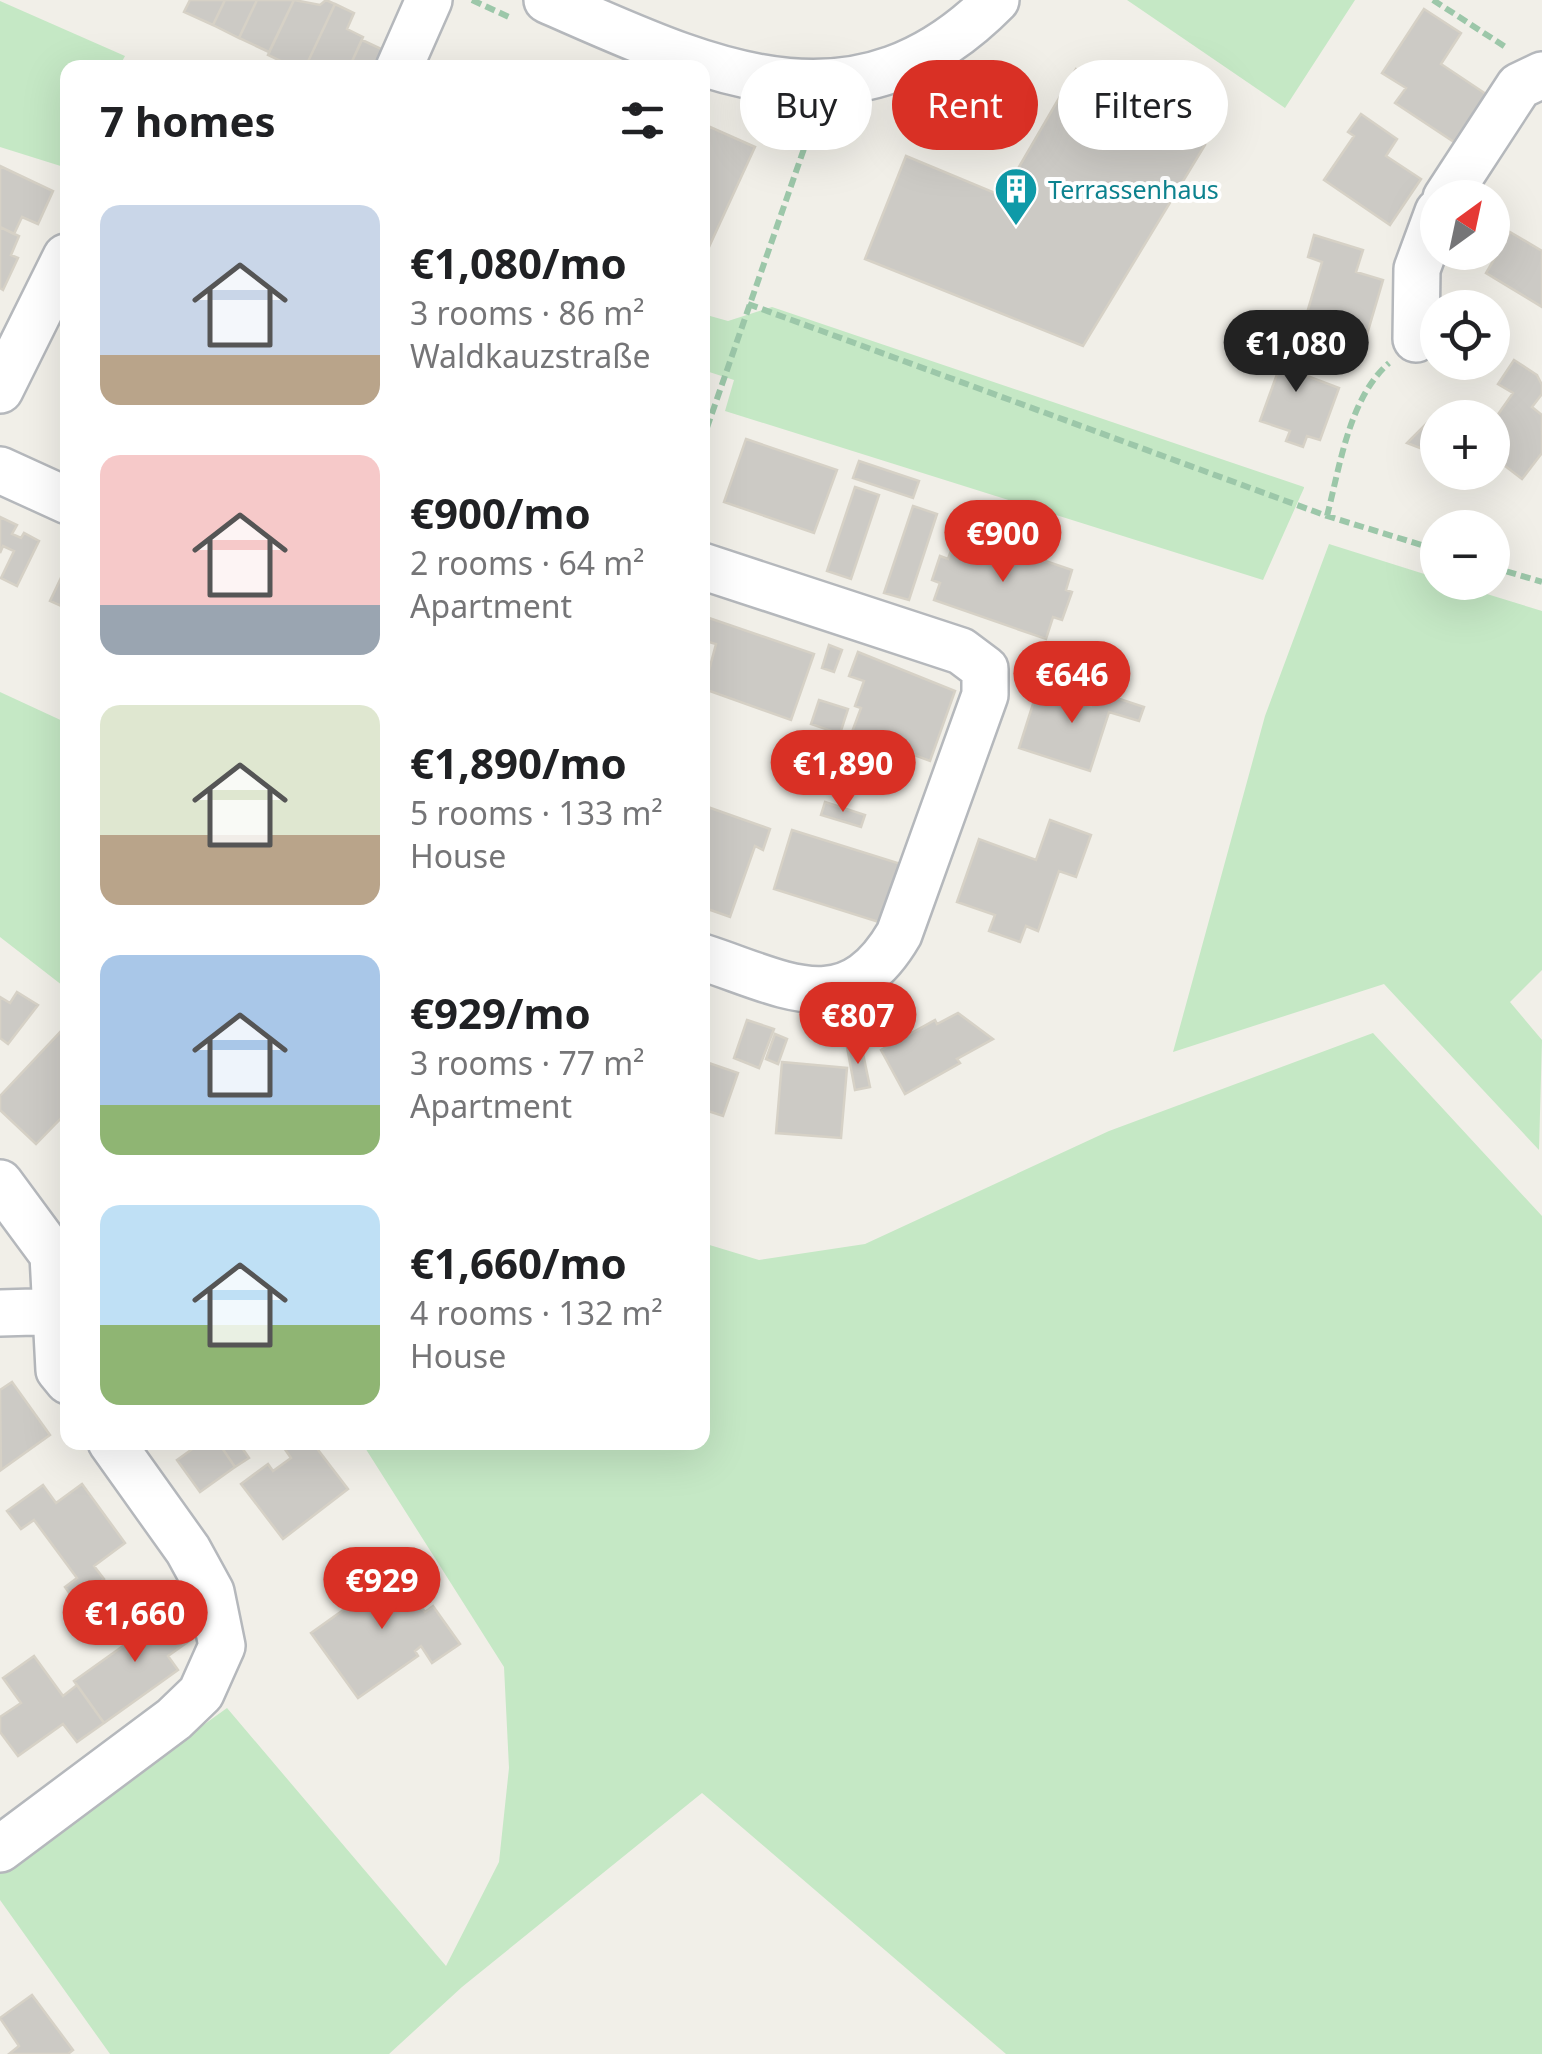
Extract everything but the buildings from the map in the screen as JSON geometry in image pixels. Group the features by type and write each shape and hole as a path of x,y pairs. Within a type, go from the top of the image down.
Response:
{"street":[{"path":"403,60 430,0"},
{"path":"546,0 690,60"},
{"path":"872,77 918,60 968,28 996,0"},
{"path":"1458,180 1519,86 1526,63"},
{"path":"710,65 740,74"},
{"path":"1416,339 1416,268 1420,258"},
{"path":"0,390 60,268"},
{"path":"0,470 60,497"},
{"path":"710,569 961,651 985,669 985,695 906,916 882,963 852,986 824,990 800,989 710,960"},
{"path":"0,1183 52,1255 60,1300"},
{"path":"0,1313 60,1311"},
{"path":"0,1848 174,1719 201,1693 222,1646 211,1592 204,1578 117,1450"}],"path":[{"path":"1433,0 1526,63"},
{"path":"710,418 803,150"},
{"path":"748,304 1327,516 1420,544"},
{"path":"1327,516 1348,438 1372,378 1416,339"},
{"path":"1510,572 1542,582"}],"green space":[{"path":"1127,0 1355,0 1285,108 1228,69 1228,60 1215,60"},
{"path":"0,1 125,56 123,60 60,60 60,166 0,147"},
{"path":"772,307 1304,488 1263,580 725,411 734,380 710,372 710,316 728,321"},
{"path":"1329,544 1420,573 1420,600 1506,600 1542,611 1542,970 1510,1002 1542,1040 1539,1150 1384,984 1173,1052 1265,716"},
{"path":"0,692 60,720 60,984 0,937"},
{"path":"1373,1033 1542,1216 1542,2054 1006,2054 702,1793 462,1987 389,2054 110,2054 0,1900 0,1871 227,1708 446,1966 499,1862 509,1768 504,1667 366,1450 710,1450 710,1245 759,1260 865,1244 1109,1131"}],"place":[{"name":"Terrassenhaus","path":"1016,227"}]}
